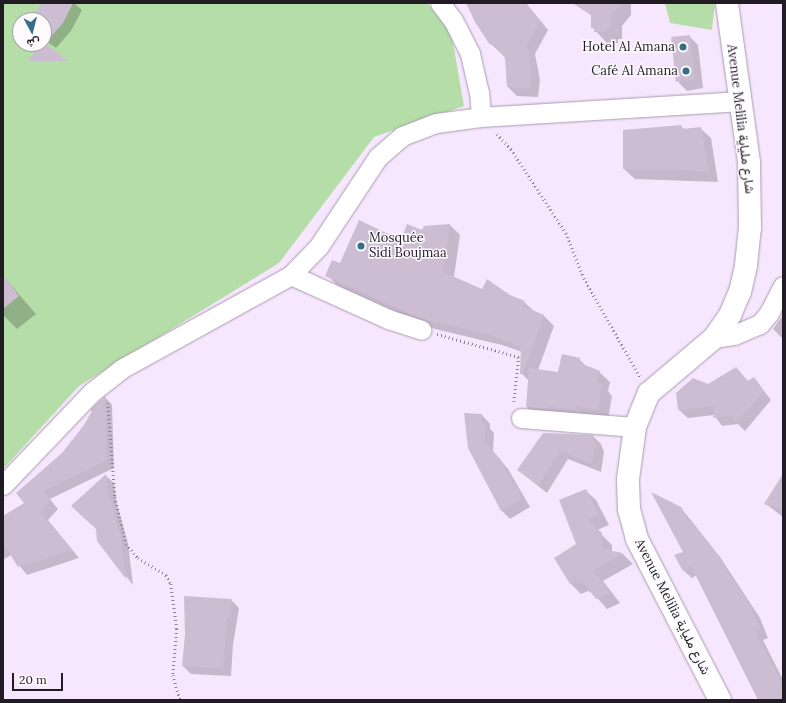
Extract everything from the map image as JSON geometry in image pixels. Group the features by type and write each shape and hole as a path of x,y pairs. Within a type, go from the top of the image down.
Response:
{"street":[{"path":"440,3 453,20 470,54 484,117"},
{"name":"Avenue Melilia شارع ملياية","path":"720,700 637,539 629,510 628,479 635,427 650,393 714,338 730,315 740,292 750,228 749,169 727,3"},
{"path":"3,485 81,403 106,380 149,352 264,292 291,275 319,246 388,146 418,128 484,117 741,101"},
{"path":"291,275 388,319 421,330"},
{"path":"714,338 734,335 760,324 769,313 783,286"},
{"path":"521,418 635,427"}],"path":[{"path":"484,117 566,233 584,278 650,393"},
{"path":"421,330 519,357 514,406 515,412 521,418"},
{"path":"106,380 113,474 121,526 130,552 160,570 170,584 177,629 173,675 180,700"}],"green space":[{"path":"3,3 427,3 450,26 464,106 374,137 279,263 79,386 3,469"},
{"path":"665,3 715,3 712,30 670,23"}],"building":[{"path":"42,3 73,3 63,23 52,35 52,12 36,12"},
{"path":"466,3 526,3 540,21 527,45 532,71 530,89 507,87 505,58 493,43 490,45 475,22"},
{"path":"572,3 622,3 611,15 611,27 607,28 607,32 594,32 594,28 591,28 591,15"},
{"path":"690,35 695,80 676,82 671,37"},
{"path":"52,49 68,61 28,61 35,52 52,52"},
{"path":"681,125 682,129 701,127 709,172 676,169 623,169 623,130"},
{"path":"359,220 401,240 407,224 422,230 424,226 450,224 443,272 482,289 487,279 510,295 525,301 522,306 544,315 523,374 520,374 521,347 491,335 419,318 325,276 332,260 340,263"},
{"path":"3,275 19,296 3,309"},
{"path":"562,354 580,358 580,363 600,371 597,383 602,384 598,410 576,406 575,410 549,406 549,409 526,407 529,368 558,372"},
{"path":"736,367 748,381 754,377 764,391 736,423 730,416 713,418 715,406 678,410 676,393 693,378 708,384"},
{"path":"105,396 107,460 43,491 51,500 40,512 72,550 18,567 3,543 3,516 24,503 16,493 62,453 84,425 92,411 90,410"},
{"path":"464,413 482,414 482,423 486,423 485,442 500,459 522,498 501,511 468,448"},
{"path":"543,433 593,435 593,442 596,443 592,464 560,451 538,485 517,470"},
{"path":"106,474 109,495 120,534 126,579 97,541 96,529 71,506"},
{"path":"783,474 783,510 764,504"},
{"path":"586,489 599,515 588,520 602,533 602,549 623,553 593,571 610,592 596,599 583,582 580,584 577,580 570,584 554,558 576,544 559,500"},
{"path":"651,492 681,507 688,520 690,519 712,547 752,609 760,629 755,631 783,685 783,700 758,700 691,566 683,571 674,555 683,552"},
{"path":"184,596 232,599 230,617 227,617 223,668 182,666 185,635"}],"place":[{"name":"Hotel Al Amana","path":"683,47"},
{"name":"Café Al Amana","path":"686,71"},
{"name":"Mosquée Sidi Boujmaa","path":"361,246"}]}
